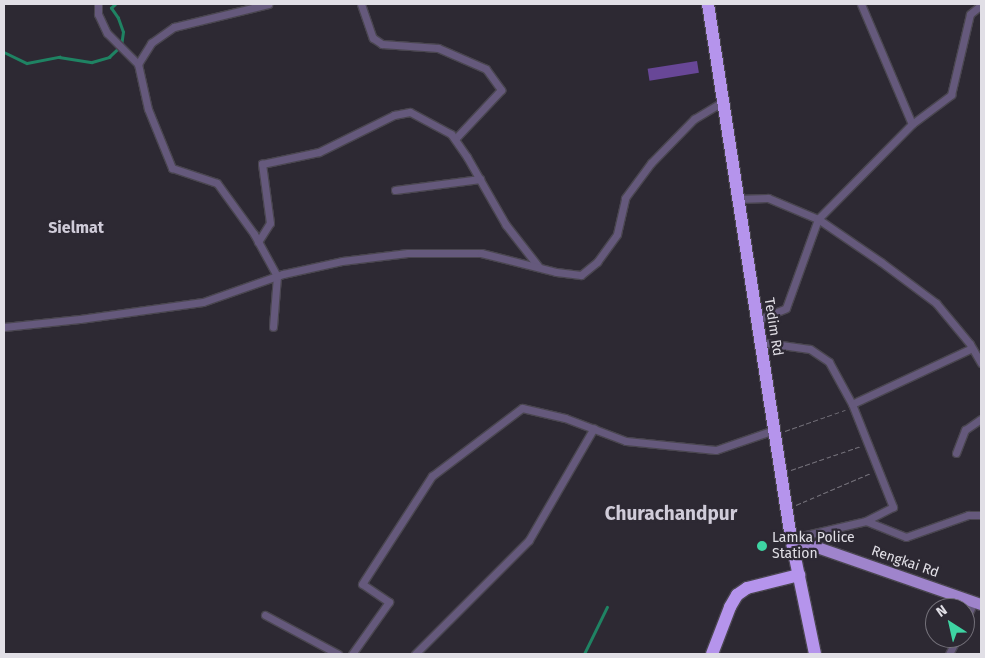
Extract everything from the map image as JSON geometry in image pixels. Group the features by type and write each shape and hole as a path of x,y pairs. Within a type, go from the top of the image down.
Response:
{"highway":[{"name":"Tedim Rd","path":"708,4 791,538 816,654"},
{"path":"712,654 730,607 738,595 747,588 799,575"}],"main road":[{"name":"Rengkai Rd","path":"791,538 978,603"}],"street":[{"path":"98,4 98,14 107,33 138,64 148,109 172,168 217,182 258,242 277,276 273,327"},
{"path":"138,64 151,42 174,27 268,4"},
{"path":"361,4 373,38 382,44 438,48 486,69 501,90 455,139"},
{"path":"861,4 912,124"},
{"path":"757,320 786,308 818,219 912,124 952,95 970,14 981,4"},
{"path":"4,327 80,319 203,302 277,276 342,261 408,253 480,253 556,272 581,275 596,262 617,234 625,198 651,163 694,119 722,102"},
{"path":"258,242 270,223 262,164 319,152 394,115 410,112 452,134 506,225 538,266"},
{"path":"395,190 480,179"},
{"path":"737,199 768,198 818,219 881,262 936,303 981,361"},
{"path":"760,342 810,349 829,362 853,406 893,507 866,521 791,538"},
{"path":"853,406 972,348"},
{"path":"352,654 388,602 362,584 432,476 522,408 565,418 626,441 716,450 774,432"},
{"path":"956,453 965,430 981,419"},
{"path":"415,654 529,540 594,428"},
{"path":"866,521 906,537 968,515 981,515"},
{"path":"265,615 338,654"}],"path":[{"path":"774,432 853,406"},
{"path":"781,473 868,444"},
{"path":"787,509 878,470"}],"building":[{"path":"697,61 699,73 649,81 648,69"}],"waterway":[{"path":"4,52 27,63 59,57 92,62 109,57 121,46 123,32 118,18 111,8 115,4"},
{"path":"584,654 607,607"}],"place":[{"name":"Lamka Police Station","path":"762,546"}],"district":[{"name":"Sielmat","path":"76,228"},
{"name":"Churachandpur","path":"671,514"}]}
